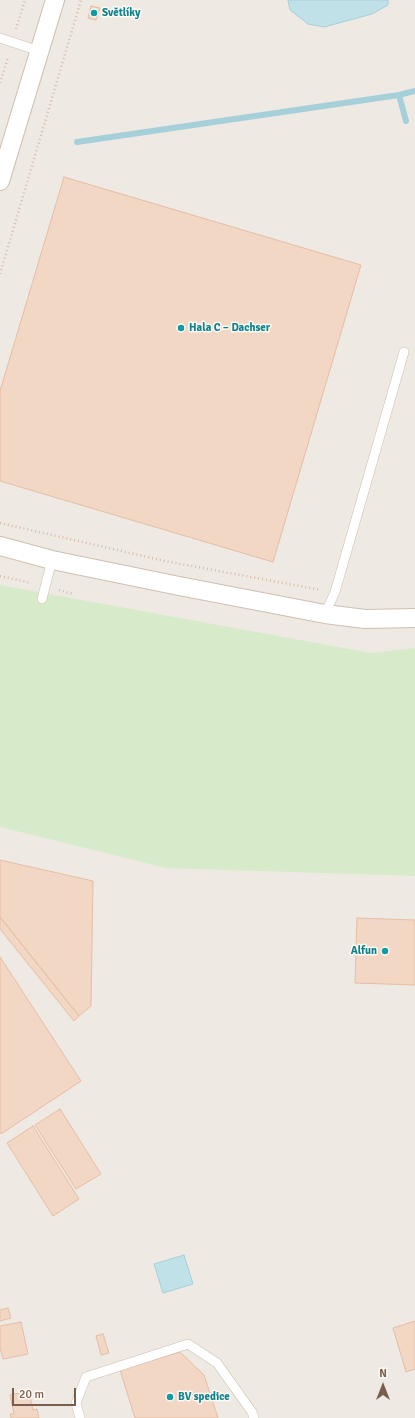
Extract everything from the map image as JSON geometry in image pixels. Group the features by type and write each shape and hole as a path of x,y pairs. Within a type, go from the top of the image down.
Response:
{"street":[{"path":"0,182 55,0"},
{"path":"0,546 52,560 325,614 365,619 415,618"}],"lane":[{"path":"0,38 39,51"},
{"path":"325,614 335,592 404,352"},
{"path":"42,599 52,560"},
{"path":"80,1418 76,1403 86,1377 188,1344 217,1363 252,1412 254,1418"}],"path":[{"path":"0,274 81,0"},
{"path":"0,523 165,561 335,592"}],"shaded area":[{"path":"0,0 415,0 415,1418 0,1418"}],"green space":[{"path":"0,585 371,653 415,648 415,876 166,868 0,827"}],"water":[{"path":"288,0 388,0 388,5 372,14 324,27 308,24 290,10"},
{"path":"184,1255 193,1284 163,1293 154,1264"}],"building":[{"name":"Světlíky","path":"91,6 100,8 96,20 88,18"},
{"name":"Hala C – Dachser","path":"64,177 361,265 273,562 0,481 0,391"},
{"path":"0,860 93,881 91,1006 79,1016 0,917"},
{"path":"0,917 79,1016 74,1021 0,929"},
{"name":"Alfun","path":"357,918 415,920 415,985 355,983"},
{"path":"0,957 81,1081 1,1134 0,1132"},
{"path":"60,1109 101,1174 76,1189 35,1125"},
{"path":"33,1126 79,1199 53,1216 7,1143"},
{"path":"8,1308 11,1318 0,1321 0,1310"},
{"path":"415,1321 415,1369 406,1372 393,1328"},
{"path":"21,1322 28,1354 3,1359 0,1348 0,1326"},
{"path":"103,1334 109,1353 101,1355 96,1336"},
{"name":"BV spedice","path":"180,1352 204,1375 218,1418 135,1418 120,1370"},
{"path":"29,1391 33,1410 37,1409 39,1418 11,1418 10,1414 14,1414 10,1395"}],"waterway":[{"path":"77,142 399,95 415,91"},
{"path":"399,95 406,121"}],"place":[{"name":"Světlíky","path":"94,13"},
{"name":"Hala C – Dachser","path":"181,328"},
{"name":"Alfun","path":"385,951"},
{"name":"BV spedice","path":"170,1397"}]}
